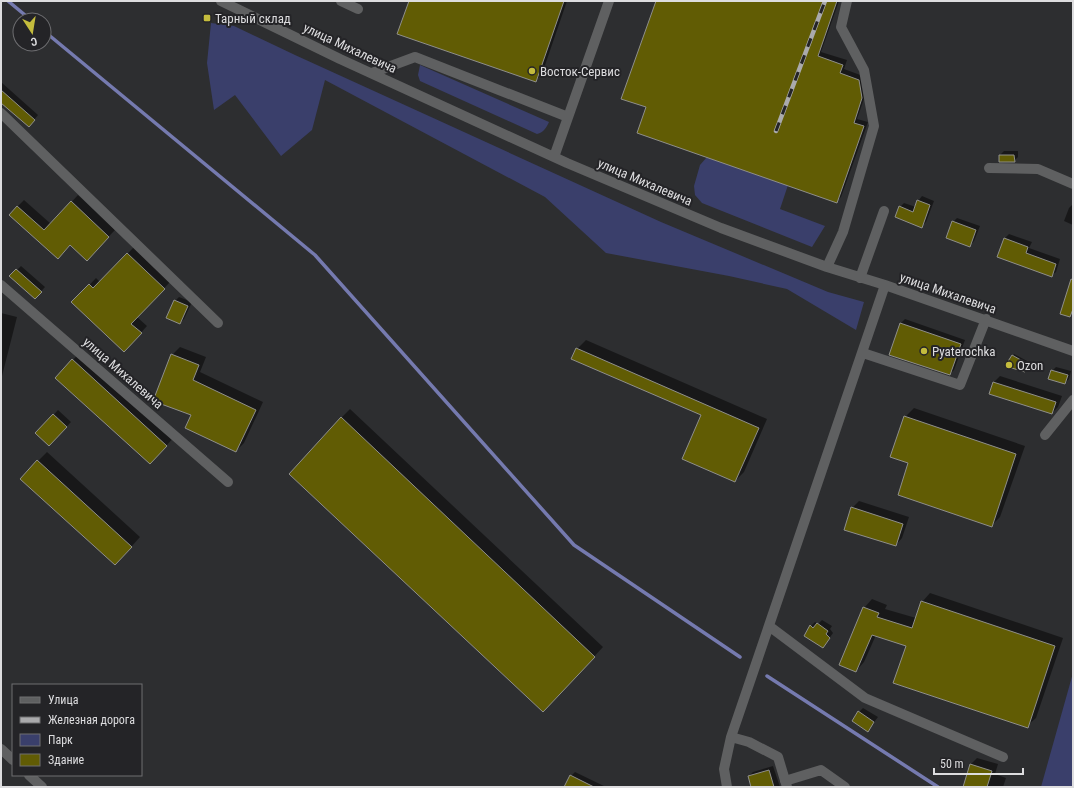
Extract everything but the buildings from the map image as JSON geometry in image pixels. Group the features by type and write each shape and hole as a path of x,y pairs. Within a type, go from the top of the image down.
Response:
{"street":[{"name":"улица Михалевича","path":"221,1 340,59 554,157 721,228 827,267 885,285 1073,350"},
{"path":"341,1 358,9"},
{"path":"554,157 609,1"},
{"path":"827,267 843,232 874,126 864,70 841,26 847,1"},
{"path":"372,73 415,57 568,117"},
{"path":"1,113 218,323"},
{"path":"989,168 1038,169 1073,184"},
{"path":"860,278 884,211"},
{"name":"улица Михалевича","path":"1,285 228,482"},
{"path":"727,787 724,769 731,737 885,285"},
{"path":"863,353 960,385 986,320"},
{"path":"1045,435 1073,400"},
{"path":"770,626 865,698 1003,757"},
{"path":"731,737 749,742 778,757 786,784 821,770 844,787"},
{"path":"1,749 12,759"},
{"path":"30,776 42,787"}],"green space":[{"path":"211,23 234,26 661,222 828,292 864,302 856,330 787,289 729,276 606,253 545,197 325,80 312,130 281,156 235,95 214,110 207,63"},
{"path":"420,65 549,122 544,130 537,134 420,81 418,75"},
{"path":"707,157 788,185 780,209 825,226 812,247 702,203 695,195 694,186 700,165"},
{"path":"1073,673 1073,787 1041,787"}],"waterway":[{"path":"8,1 21,12"},
{"path":"52,38 315,255 574,545 740,657"},
{"path":"767,676 938,787"}],"railway":[{"path":"776,131 825,1"}],"place":[{"name":"Тарный склад","path":"207,18"},
{"name":"Восток-Сервис","path":"532,71"},
{"name":"Pyaterochka","path":"924,351"},
{"name":"Ozon","path":"1009,365"}]}
